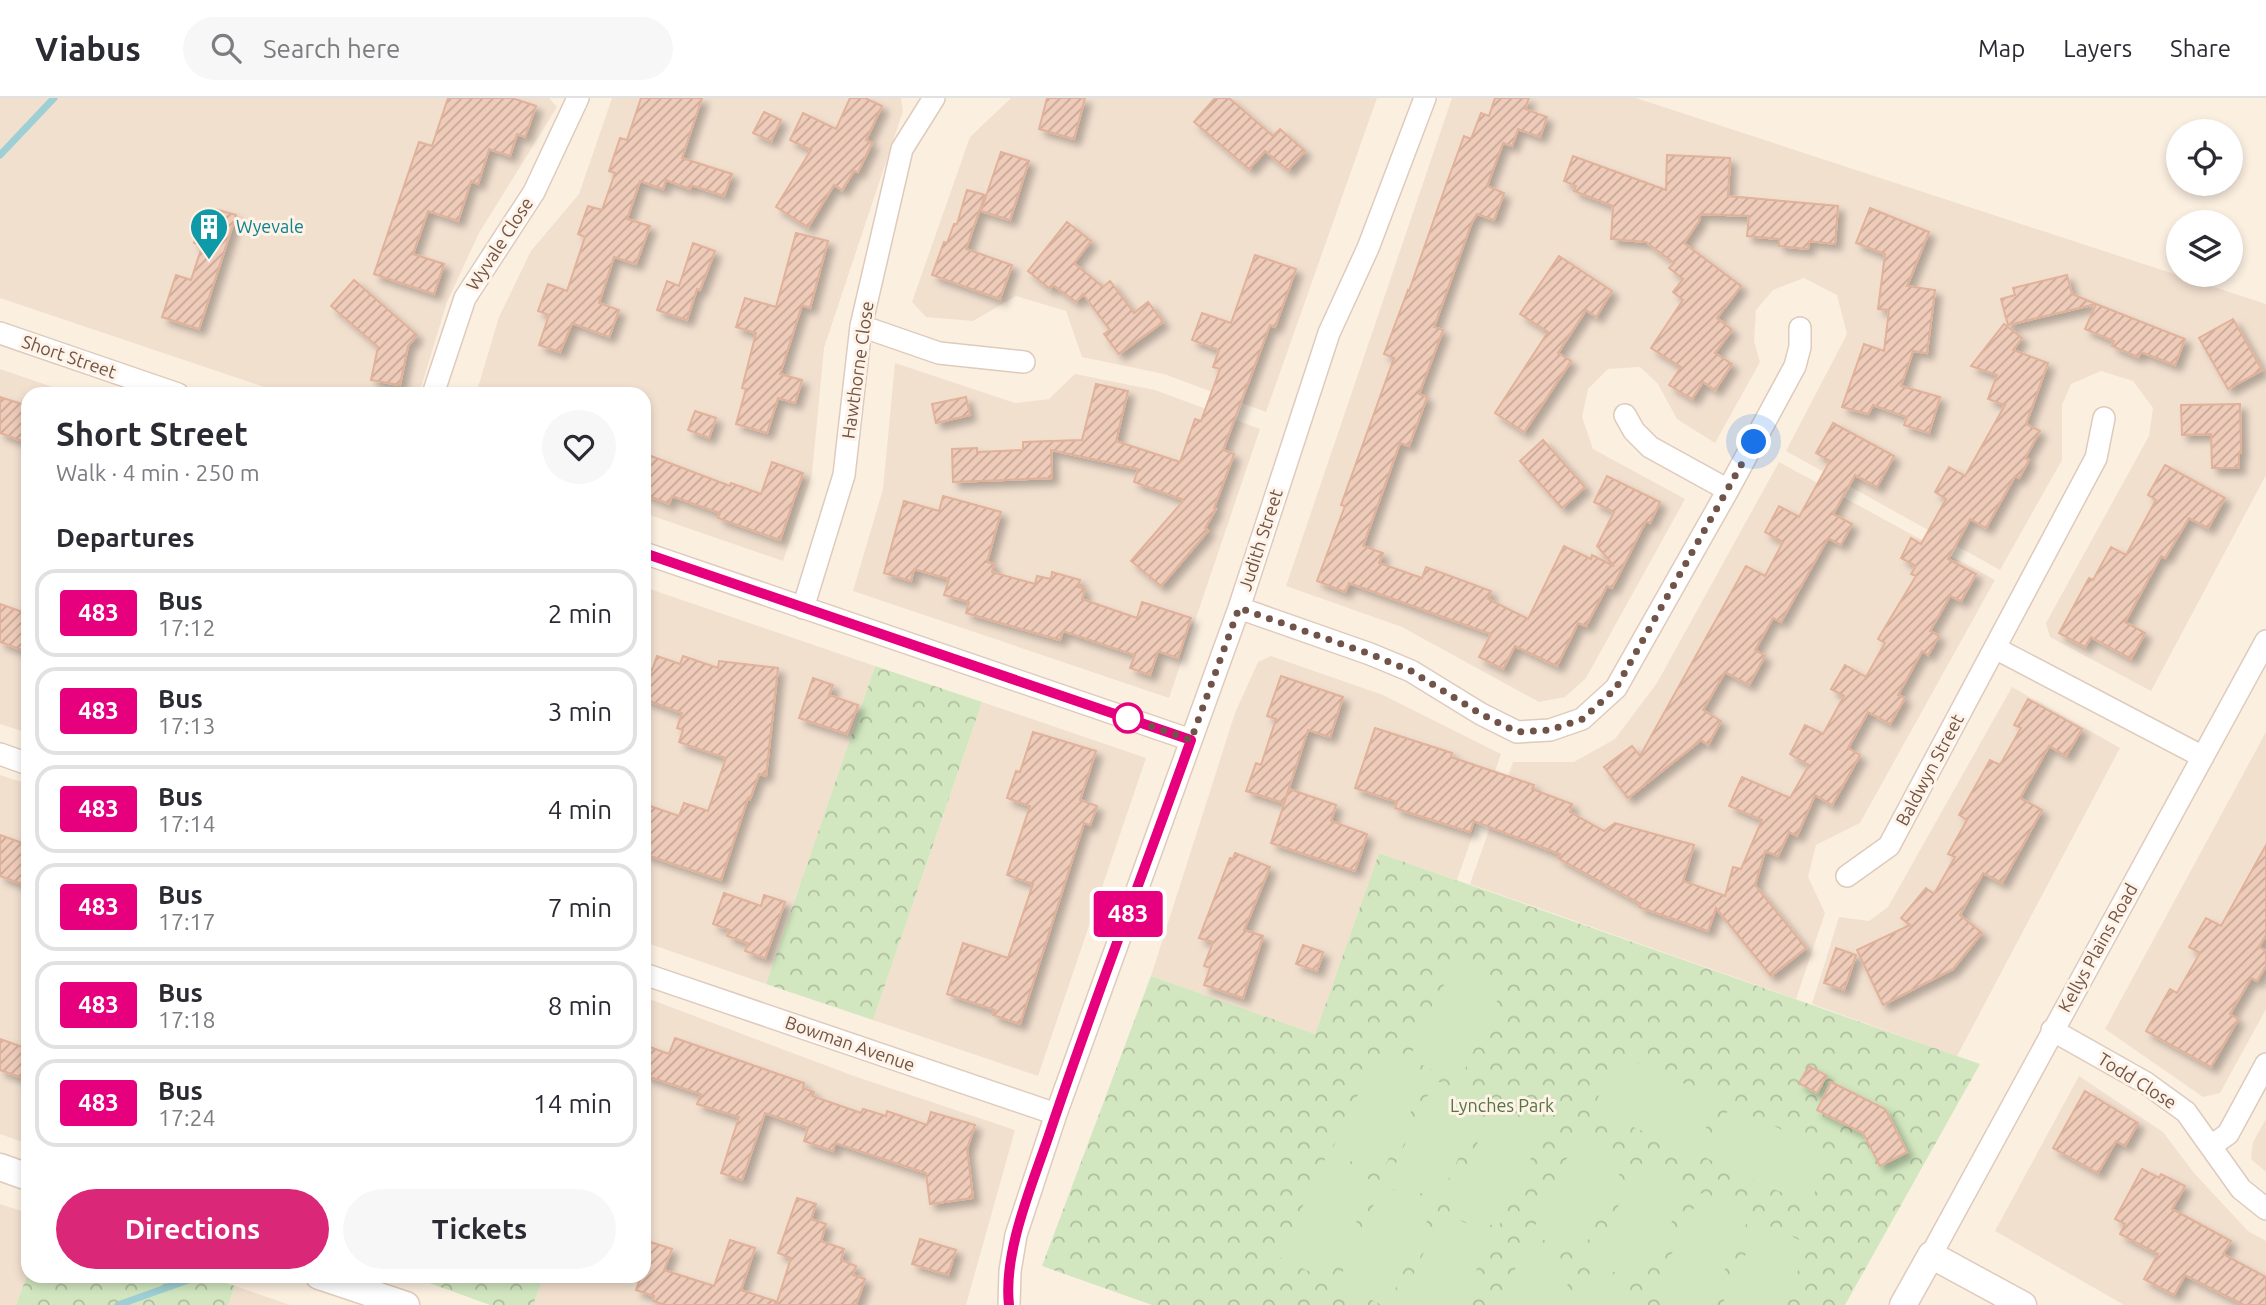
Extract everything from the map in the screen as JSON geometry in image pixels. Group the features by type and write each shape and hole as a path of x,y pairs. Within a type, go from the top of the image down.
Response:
{"street":[{"name":"Wyvale Close","path":"435,387 465,298 534,192 578,98"},
{"name":"Hawthorne Close","path":"803,608 844,475 861,326 902,149 934,98"},
{"name":"Judith Street","path":"1009,1305 1010,1271 1016,1235 1056,1114 1239,608 1329,333 1368,248 1425,98"},
{"path":"861,326 939,354 1024,362"},
{"path":"1239,608 1411,671 1481,714 1517,732 1550,730 1583,719 1616,688 1728,490 1795,366 1800,347 1800,328"},
{"name":"Short Street","path":"0,333 158,387"},
{"path":"1625,415 1634,431 1650,447 1728,490"},
{"name":"Baldwyn Street","path":"1847,876 1889,846 2096,458 2105,418"},
{"path":"651,555 1191,740"},
{"name":"Kellys Plains Road","path":"1931,1255 2266,641"},
{"path":"1995,648 2203,757"},
{"path":"0,754 21,762"},
{"name":"Bowman Avenue","path":"651,976 1056,1114"},
{"name":"Todd Close","path":"2052,1030 2146,1083 2186,1112 2241,1189 2266,1209"},
{"path":"2211,1146 2228,1134 2266,1064"},
{"path":"0,1167 21,1174"},
{"path":"1903,1305 1931,1255 2023,1305"},
{"path":"341,1283 406,1305"}],"shaded area":[{"path":"0,98 549,98 557,107 479,233 447,302 421,387 264,387 0,298"},
{"path":"612,98 901,98 903,111 824,348 812,474 783,561 651,515 651,387 478,387 499,317 531,251 579,194"},
{"path":"1011,98 1377,98 1266,412 1164,374 1082,357 1066,311 1016,296 973,321 926,317 912,302 970,137"},
{"path":"1452,98 1636,98 2166,271 2166,287 2214,287 2266,304 2266,475 2151,691 2050,637 2046,623 2149,436 2153,408 2133,381 2101,371 2071,384 2062,405 2062,460 2000,570 1786,451 1847,334 1837,295 1804,278 1773,290 1756,310 1754,341 1760,362 1715,443 1677,419 1658,384 1640,367 1608,369 1588,389 1582,417 1593,449 1685,499 1586,678 1565,697 1539,702 1402,627 1286,586"},
{"path":"895,363 1015,403 1049,399 1075,374 1155,390 1260,429 1169,698 853,591 883,489"},
{"path":"0,369 53,387 21,387 21,731 0,724"},
{"path":"1779,462 1995,580 1860,823 1816,845 1808,877 1825,913 1796,999 1470,884 1513,762 1574,762 1615,739 1657,683"},
{"path":"651,589 875,666 766,984 651,944"},
{"path":"1271,656 1383,695 1501,754 1457,880 1379,853 1315,1034 1151,976 1235,713 1258,662"},
{"path":"2012,687 2120,748 1957,1056 1812,1004 1839,917 1869,921 1888,907"},
{"path":"982,702 1146,758 1038,1076 873,1020"},
{"path":"2266,732 2266,1009 2220,1093 2203,1097 2105,1029"},
{"path":"0,775 21,782 21,1142 0,1134"},
{"path":"651,1000 854,1076 1015,1130 966,1305 533,1305 541,1283 651,1283"},
{"path":"2079,1076 2163,1132 2194,1173 2248,1231 2266,1241 2266,1305 2124,1305 1995,1231"},
{"path":"2266,1119 2266,1172 2251,1159 2253,1142"},
{"path":"0,1204 21,1211 21,1283 24,1283 16,1305 0,1305"},
{"path":"235,1286 290,1305 228,1305"}],"green space":[{"path":"875,666 982,702 873,1020 766,984"},
{"name":"Lynches Park","path":"1379,853 1980,1064 1845,1305 1152,1305 1042,1266 1151,976 1315,1034"},
{"path":"1455,961 1505,984 1459,1082 1409,1059"},
{"path":"1377,1054 1427,1077 1381,1175 1331,1152"},
{"path":"1617,1054 1719,1099 1694,1154 1593,1109"},
{"path":"1435,1080 1485,1103 1438,1201 1389,1178"},
{"path":"1730,1106 1833,1153 1809,1205 1706,1158"},
{"path":"1494,1107 1544,1130 1498,1228 1449,1205"},
{"path":"1578,1135 1627,1158 1580,1257 1531,1234"},
{"path":"1325,1159 1375,1182 1329,1281 1279,1257"},
{"path":"1638,1164 1688,1187 1642,1285 1592,1262"},
{"path":"1383,1185 1433,1208 1388,1305 1382,1305 1337,1284"},
{"path":"1701,1193 1750,1216 1708,1305 1683,1305 1654,1291"},
{"path":"1443,1212 1492,1236 1460,1305 1399,1305"},
{"path":"1761,1222 1810,1245 1782,1305 1722,1305"},
{"path":"1526,1246 1575,1269 1558,1305 1498,1305"},
{"path":"1587,1274 1636,1298 1632,1305 1573,1305"},
{"path":"24,1283 226,1283 235,1286 228,1305 16,1305"},
{"path":"429,1283 541,1283 533,1305 490,1305"}],"building":[{"path":"448,98 512,98 536,106 525,137 517,134 510,156 489,149 478,184 471,181 458,221 428,211 413,254 444,264 434,294 374,274 419,142 432,146"},
{"path":"641,98 702,98 682,158 732,174 724,196 691,185 690,189 666,180 663,189 640,181 627,219 650,226 636,264 614,257 599,303 619,310 609,337 572,323 560,352 539,345 549,315 538,311 548,284 567,291 585,237 578,234 588,206 602,210 615,173 609,171 620,138 627,140"},
{"path":"850,98 865,98 882,106 866,140 872,143 858,172 854,171 842,190 834,185 808,227 776,207 811,150 790,140 803,113 836,129"},
{"path":"1047,98 1085,98 1074,139 1039,129"},
{"path":"1215,98 1229,98 1273,136 1280,129 1305,151 1288,170 1265,151 1249,169 1194,122"},
{"path":"1495,98 1529,98 1525,109 1547,117 1540,137 1518,129 1512,146 1503,143 1487,186 1504,193 1494,220 1477,214 1472,222 1434,327 1443,330 1419,394 1427,397 1409,446 1400,443 1363,546 1383,553 1379,563 1422,578 1426,567 1491,591 1488,599 1528,619 1564,546 1614,566 1597,546 1614,512 1594,502 1607,476 1660,502 1650,523 1646,521 1612,588 1607,586 1586,626 1578,623 1557,666 1515,646 1503,669 1479,657 1491,634 1349,583 1345,592 1317,581 1345,506 1341,505 1394,358 1384,354 1464,136 1471,139 1481,113 1489,116"},
{"path":"764,112 781,120 771,141 753,133"},
{"path":"1001,152 1029,161 1010,220 981,211"},
{"path":"1667,155 1730,158 1728,196 1838,206 1835,244 1809,241 1808,249 1779,246 1779,239 1747,236 1749,216 1700,214 1699,221 1684,243 1741,286 1717,318 1732,330 1715,353 1732,364 1715,390 1703,382 1692,399 1669,385 1681,367 1651,348 1683,300 1673,292 1683,279 1669,268 1674,263 1646,242 1611,239 1613,206 1574,191 1576,186 1564,181 1573,156 1666,190"},
{"path":"967,190 985,195 966,249 1012,265 1000,299 932,275 944,242 947,243 954,224 957,224"},
{"path":"1870,208 1929,232 1907,286 1935,290 1927,353 1913,351 1901,386 1940,397 1929,433 1904,425 1907,417 1873,405 1868,414 1842,407 1864,344 1884,351 1889,310 1878,309 1885,254 1856,243"},
{"name":"Wyevale","path":"215,209 236,215 199,329 162,317 176,275 191,280 202,246 194,243 204,212 212,215"},
{"path":"1067,222 1091,241 1074,263 1103,287 1110,281 1134,313 1148,302 1163,322 1119,354 1104,334 1110,330 1083,294 1076,302 1053,285 1050,289 1028,271"},
{"path":"796,233 828,241 810,308 802,305 780,374 802,380 795,403 778,398 767,433 736,424 746,389 742,388 756,333 736,327 745,298 776,307"},
{"path":"693,243 715,251 700,290 697,289 687,320 657,310 667,281 679,286"},
{"path":"1255,255 1296,269 1275,327 1270,325 1223,450 1234,454 1214,508 1216,509 1205,528 1208,531 1161,586 1131,561 1184,500 1134,482 1138,469 1051,450 1052,478 953,482 952,449 977,448 977,452 1023,450 1023,442 1082,440 1096,384 1128,391 1116,441 1180,462 1195,419 1201,421 1220,369 1213,367 1219,350 1192,340 1202,313 1231,323"},
{"path":"1559,256 1612,291 1596,317 1586,310 1558,353 1571,361 1524,432 1495,413 1548,332 1520,314"},
{"path":"2067,275 2072,294 2096,304 2008,325 2001,299 2015,295 2013,288"},
{"path":"354,280 417,335 408,346 400,385 371,380 378,347 331,306"},
{"path":"2096,304 2185,339 2175,365 2141,352 2138,357 2112,346 2114,341 2085,329"},
{"path":"2233,319 2262,370 2228,389 2199,338"},
{"path":"2004,324 2022,338 2013,350 2048,363 2026,424 2040,431 2025,458 2029,460 2019,478 2015,476 1986,528 1970,519 1948,559 1976,574 1961,601 1950,596 1930,631 1939,636 1928,655 1922,651 1898,695 1905,698 1890,724 1868,712 1848,748 1860,755 1832,805 1815,795 1797,836 1789,832 1778,856 1765,851 1755,885 1806,948 1771,976 1716,908 1708,931 1639,907 1641,904 1558,858 1560,854 1474,821 1470,832 1395,808 1397,802 1355,788 1375,728 1452,753 1451,757 1534,785 1532,789 1572,804 1570,812 1604,831 1615,823 1694,845 1683,881 1725,896 1733,867 1741,869 1762,820 1729,806 1742,777 1790,798 1809,765 1790,754 1805,725 1823,734 1844,696 1831,689 1845,665 1866,677 1885,643 1878,639 1916,576 1911,574 1916,566 1901,558 1911,538 1921,544 1946,499 1935,492 1949,467 1965,476 2005,405 1988,399 1997,375 1971,366"},
{"path":"0,397 21,404 21,440 0,433"},
{"path":"966,397 970,415 936,423 932,404"},
{"path":"2240,404 2239,468 2212,468 2211,434 2182,435 2181,405"},
{"path":"695,411 716,418 709,438 688,430"},
{"path":"1833,423 1894,456 1877,487 1855,475 1833,514 1852,524 1841,545 1828,538 1781,622 1773,618 1755,650 1765,656 1749,685 1725,672 1703,710 1721,721 1708,745 1701,740 1628,798 1604,767 1632,746 1640,756 1746,566 1765,576 1783,542 1765,532 1779,506 1799,517 1830,461 1816,453"},
{"path":"1543,440 1585,487 1562,508 1520,461"},
{"path":"651,456 730,486 731,483 761,494 772,462 803,473 780,540 718,518 720,513 672,496 669,504 651,497"},
{"path":"2165,465 2225,498 2208,528 2189,518 2165,558 2161,556 2125,622 2145,633 2131,659 2091,637 2085,647 2059,633 2089,578 2093,580 2111,547 2126,555 2156,500 2148,495"},
{"path":"943,496 1001,512 987,562 994,564 992,572 1035,584 1037,576 1051,579 1052,572 1080,580 1078,587 1085,589 1082,599 1137,618 1142,602 1191,618 1178,658 1158,651 1150,675 1130,668 1135,655 1063,631 1060,640 966,613 969,602 944,595 949,579 914,569 911,581 884,573 904,501 939,511"},
{"path":"0,604 21,612 21,650 0,642"},
{"path":"657,656 680,664 683,656 718,668 719,661 778,668 766,776 759,774 750,799 748,798 721,880 651,856 651,806 679,816 684,803 708,811 726,758 679,742 683,730 677,728 682,713 651,702 652,670"},
{"path":"1281,676 1343,697 1330,737 1308,730 1284,803 1246,791 1256,763 1261,765 1276,719 1267,716"},
{"path":"813,678 833,685 829,695 858,705 847,734 799,718"},
{"path":"2028,699 2082,729 2066,756 2049,746 2020,798 2042,810 2002,883 1983,873 1960,915 1982,933 1953,969 1883,1005 1857,950 1910,925 1901,918 1926,888 1934,894 1955,857 1948,854 1967,820 1959,815 1990,760 2000,765 2021,728 2014,725"},
{"path":"1033,732 1096,751 1080,800 1097,806 1090,825 1084,823 1020,1024 993,1015 995,1010 947,994 963,943 1008,958 1033,884 1007,875 1030,806 1007,798 1016,771 1020,772"},
{"path":"1289,789 1336,805 1331,821 1367,834 1355,871 1271,843"},
{"path":"0,835 21,842 21,884 0,876"},
{"path":"2266,845 2266,935 2259,947 2266,951 2266,966 2257,981 2251,978 2230,1014 2238,1019 2211,1067 2146,1031 2170,989 2177,993 2200,953 2189,947 2206,918 2221,926"},
{"path":"1235,853 1270,867 1244,930 1263,936 1243,998 1204,985 1210,968 1204,966 1213,942 1199,938 1230,858 1233,859"},
{"path":"724,893 761,906 764,895 785,902 765,958 745,951 748,943 727,936 730,930 713,924"},
{"path":"1303,945 1323,952 1317,971 1296,964"},
{"path":"1836,948 1856,955 1844,990 1824,983"},
{"path":"675,1038 804,1083 803,1088 814,1092 812,1096 861,1113 863,1109 886,1116 887,1111 927,1125 931,1112 975,1125 967,1149 973,1198 930,1204 926,1173 835,1143 833,1151 804,1141 808,1128 765,1113 742,1180 721,1173 739,1117 697,1104 701,1094 651,1077 651,1048 669,1054"},
{"path":"0,1039 21,1046 21,1078 0,1070"},
{"path":"1809,1066 1827,1076 1817,1093 1799,1083"},
{"path":"1831,1082 1885,1109 1907,1152 1880,1166 1863,1133 1817,1110"},
{"path":"2085,1091 2138,1123 2125,1146 2116,1141 2098,1173 2053,1148"},
{"path":"2142,1169 2159,1178 2161,1174 2185,1186 2172,1209 2231,1241 2223,1254 2266,1277 2266,1305 2244,1305 2185,1275 2174,1295 2144,1279 2158,1254 2120,1234 2125,1224 2115,1219"},
{"path":"797,1198 816,1204 811,1219 826,1224 821,1241 844,1249 841,1260 856,1266 853,1275 865,1279 856,1305 776,1305 791,1258 778,1253"},
{"path":"920,1239 956,1250 948,1275 912,1264"},
{"path":"730,1240 755,1248 741,1290 775,1301 775,1305 665,1305 653,1301 654,1296 636,1290 638,1283 651,1283 651,1242 672,1249 664,1270 714,1286"}],"waterway":[{"path":"0,155 54,98"},
{"path":"118,1305 180,1283"}],"bus line":[{"name":"483","path":"651,555 1191,740 1056,1114 1016,1235 1010,1271 1009,1305"}],"place":[{"name":"Wyevale","path":"209,261"}],"route":[{"path":"1128,718 1191,740 1239,608 1411,671 1481,714 1517,732 1550,730 1583,719 1616,688 1754,442"}]}
